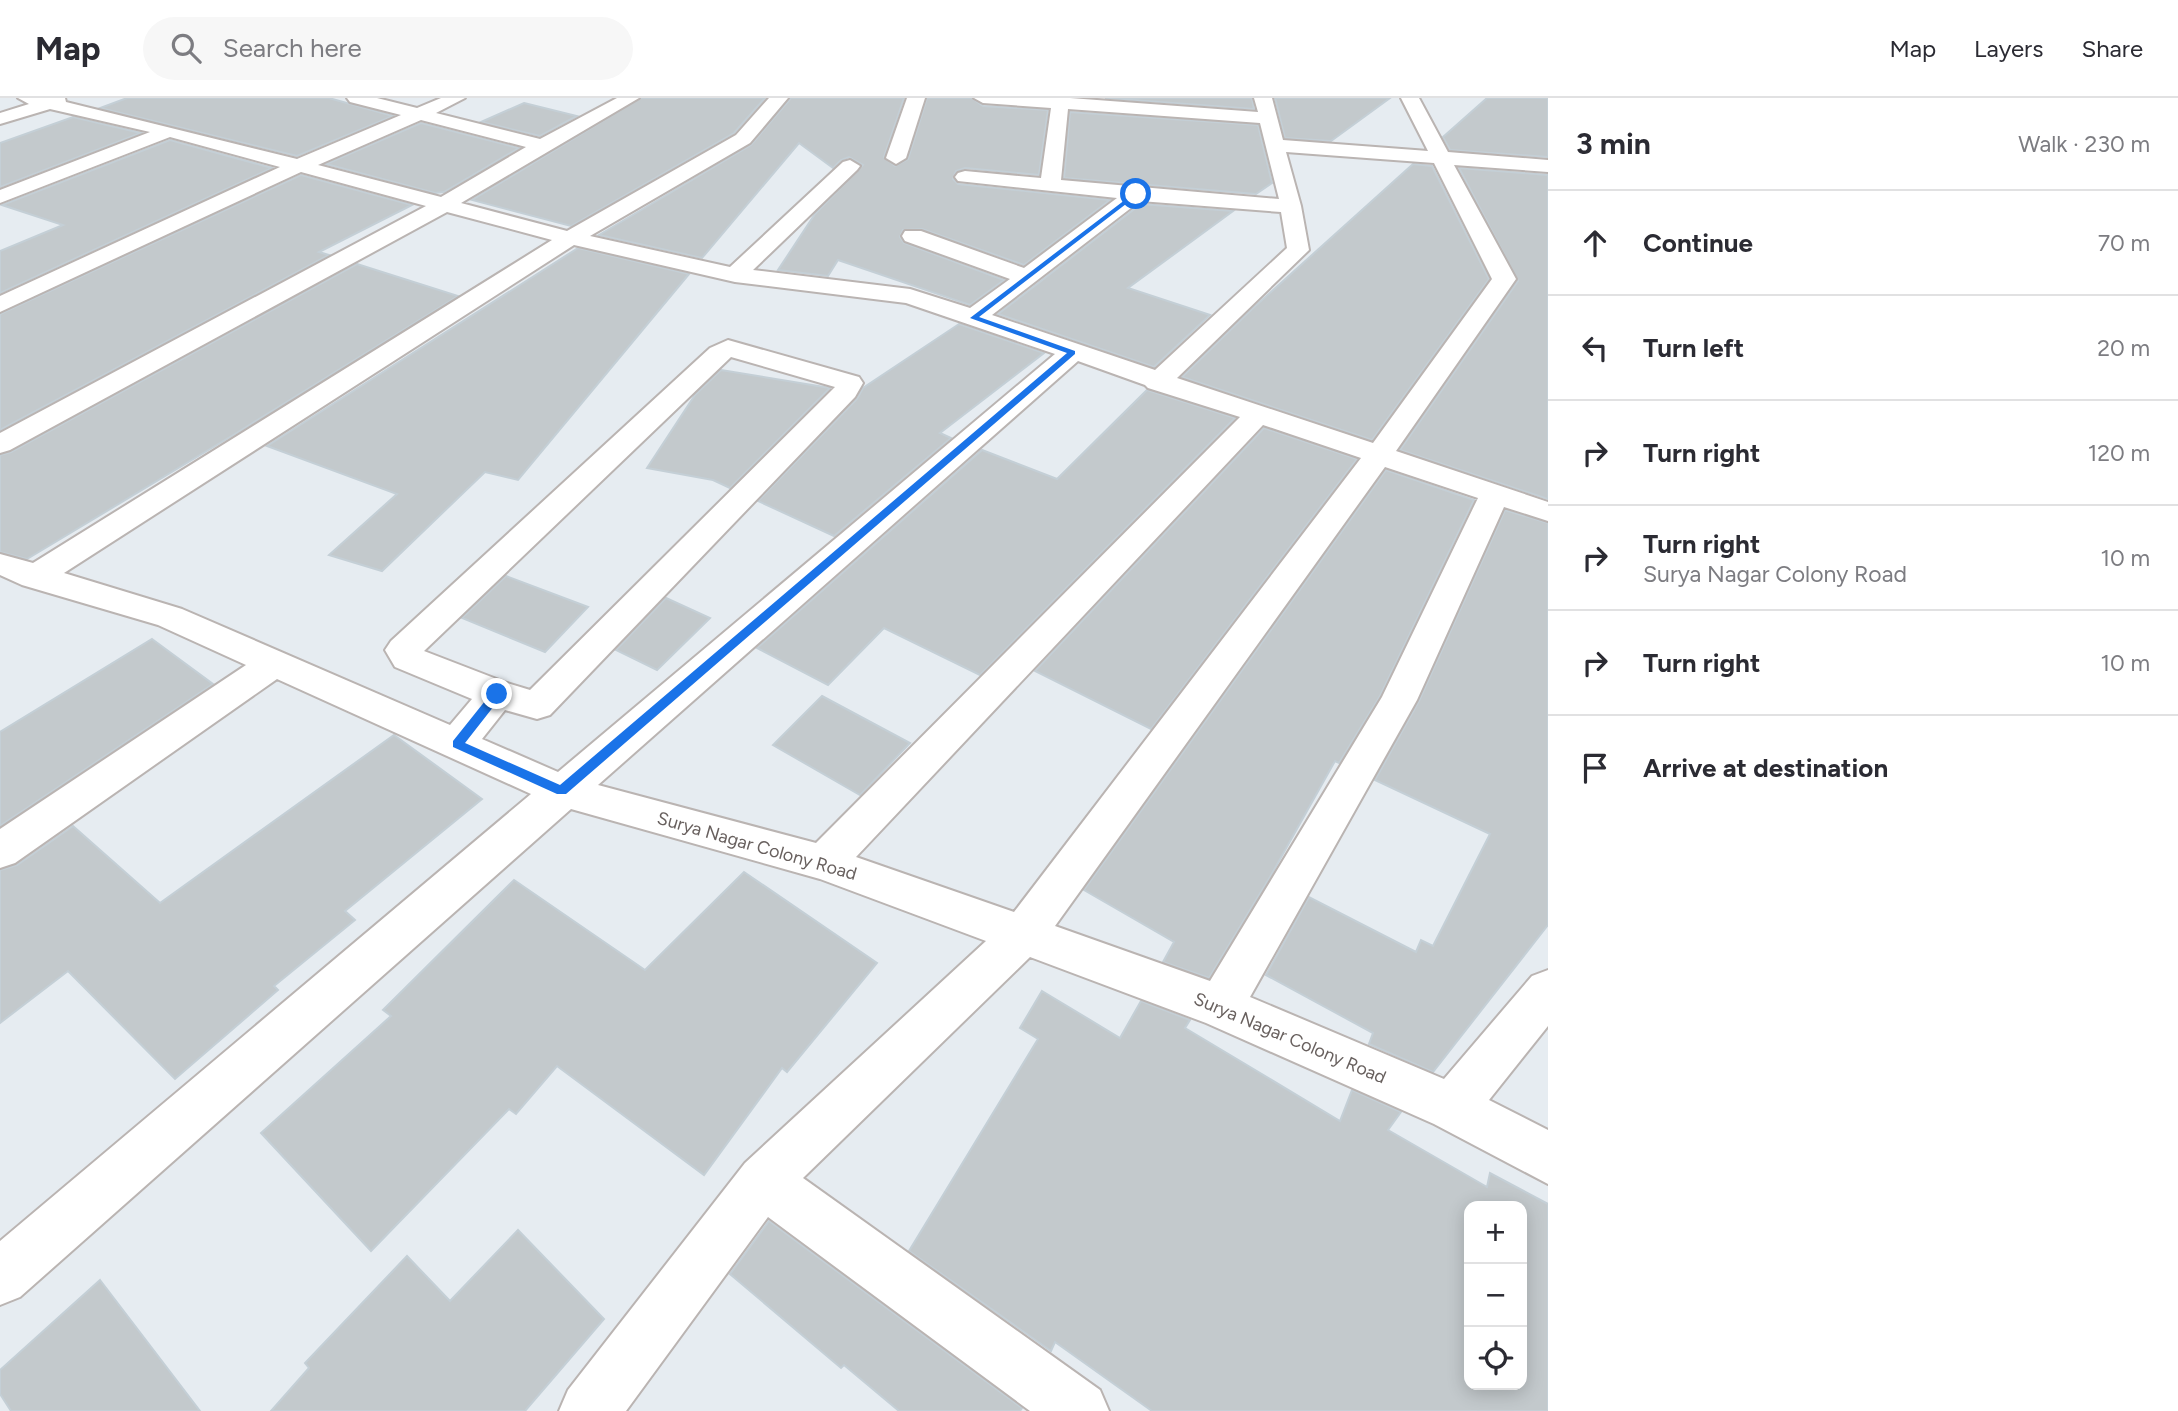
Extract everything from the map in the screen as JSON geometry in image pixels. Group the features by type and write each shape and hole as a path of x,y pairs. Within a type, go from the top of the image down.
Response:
{"street":[{"path":"356,98 542,145"},
{"path":"0,305 300,165 456,98"},
{"path":"0,444 443,205 542,145 630,98"},
{"path":"17,570 570,238 743,139 779,98"},
{"path":"896,158 916,98"},
{"path":"983,98 1061,101 1268,118"},
{"path":"1157,382 1298,250 1291,206 1263,98"},
{"path":"589,1411 763,1181 1022,936 1379,455 1504,279 1410,98"},
{"path":"0,119 46,100 570,238 734,275 910,296 1157,382 1548,512"},
{"path":"1049,186 1061,101"},
{"path":"0,197 169,131"},
{"path":"1275,145 1548,166"},
{"path":"734,275 850,166"},
{"path":"965,177 1291,206"},
{"path":"974,318 1136,194"},
{"path":"914,236 1029,278"},
{"path":"728,348 850,383 846,391 537,705 497,694 408,658 403,650 719,353 728,348"},
{"path":"0,1277 1073,352"},
{"path":"824,863 1258,414"},
{"path":"1220,1006 1399,700 1495,494"},
{"name":"Surya Nagar Colony Road","path":"17,570 170,617 562,791 824,863 1220,1006 1452,1107 1548,1158"},
{"path":"0,851 275,663"},
{"path":"457,744 497,694"},
{"path":"1452,1107 1548,991"},
{"path":"763,1181 1079,1411"}],"building":[{"path":"127,98 329,98 393,116 297,156 100,108"},
{"path":"641,98 765,98 734,133 571,226 472,200"},
{"path":"791,98 904,98 884,157 895,166 908,159 927,98 972,98 983,106 1048,110 1039,175 965,168 956,171 953,179 958,184 1110,200 1024,265 922,229 903,230 900,237 904,243 1004,280 970,305 838,260 828,276 778,270 815,214 863,165 849,157 833,168 799,143 702,258 599,235 751,145"},
{"path":"1105,98 1252,98 1254,109"},
{"path":"1275,98 1390,98 1331,141 1285,138"},
{"path":"1487,98 1548,98 1548,157 1450,150 1443,137"},
{"path":"524,103 577,116 540,136 481,122"},
{"path":"1070,112 1258,125 1272,183 1256,194 1064,178"},
{"path":"73,117 141,133 0,187 0,143"},
{"path":"421,123 519,148 444,192 435,193 326,164"},
{"path":"170,140 272,168 0,293 0,251 63,225 2,205"},
{"path":"1413,164 1432,166 1489,279 1372,440 1182,377 1252,309"},
{"path":"1459,168 1548,175 1548,499 1400,450 1518,281"},
{"path":"301,175 412,205 319,252 329,255 0,430 0,314"},
{"path":"1141,204 1233,211 1128,288 1210,315 1154,367 998,314"},
{"path":"578,248 689,274 518,480 485,472 382,571 329,555 397,494 267,446"},
{"path":"357,264 458,296 27,559 0,552 0,455 11,452"},
{"path":"959,324 1044,353 940,433 951,438 834,536 758,501 857,399 863,388"},
{"path":"721,370 830,388 730,488 713,480 647,468 695,395"},
{"path":"1147,390 1235,418 980,675 884,628 828,685 757,648 982,450 1057,479"},
{"path":"1264,428 1357,459 1151,729 1035,671"},
{"path":"1386,470 1474,500 1380,696 1339,763 1335,761 1209,978 1163,962 1174,942 1084,890"},
{"path":"1505,510 1548,523 1548,925 1433,1072 1369,1044 1373,1033 1266,975 1309,897 1416,952 1421,940 1433,946 1490,834 1375,780 1419,701"},
{"path":"506,576 588,607 545,652 462,618"},
{"path":"666,598 710,618 657,670 616,650"},
{"path":"152,639 213,684 0,826 0,732"},
{"path":"822,696 910,743 860,795 773,745"},
{"path":"394,735 482,799 345,911 355,920 274,986 278,990 175,1079 68,971 0,1023 0,870 17,865 73,826 160,903"},
{"path":"744,872 877,963 787,1072 782,1068 704,1175 557,1066 516,1114 509,1109 371,1251 261,1133 391,1016 383,1010 514,880 645,970"},
{"path":"1042,991 1120,1038 1141,1001 1190,1020 1185,1028 1340,1121 1352,1090 1401,1112 1388,1130 1487,1187 1490,1173 1548,1204 1548,1411 1152,1411 1055,1342 1051,1351 909,1251 1038,1039 1020,1028"},
{"path":"769,1221 1022,1408 1020,1411 899,1411 844,1365 841,1368 730,1274"},
{"path":"518,1230 604,1319 525,1411 271,1411 309,1368 305,1363 407,1256 450,1301"},
{"path":"100,1280 200,1411 11,1411 0,1394 0,1370"}],"route":[{"path":"497,694 457,744 562,791 1073,352 974,318 1136,194"}]}
